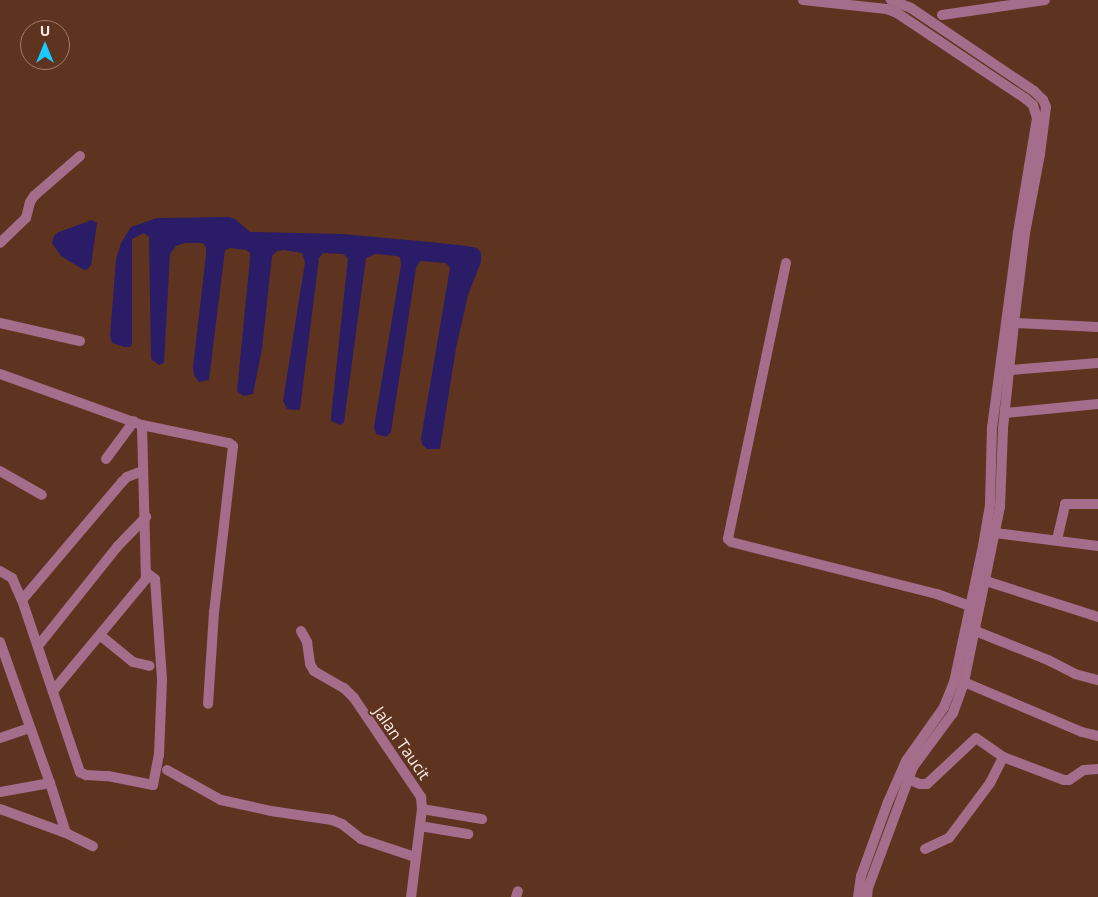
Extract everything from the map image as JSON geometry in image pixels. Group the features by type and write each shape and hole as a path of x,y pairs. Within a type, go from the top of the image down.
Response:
{"street":[{"path":"803,0 886,9 897,13 1033,105 1036,110 1036,125 1017,273 992,427 990,504 974,608 950,696 888,802 861,876 858,897"},
{"path":"891,0 902,3 1034,91 1043,100 1046,107 1040,154 1025,212"},
{"path":"942,14 1045,0"},
{"path":"897,13 902,3"},
{"path":"0,243 22,222 34,196 80,156"},
{"path":"786,263 728,539 741,544 937,594 974,608"},
{"path":"867,897 868,888 908,779 910,764 953,712 964,682 973,630 974,608 986,581 996,533 1003,482 1005,413 1011,370 1017,273"},
{"path":"1014,323 1098,327"},
{"path":"0,324 80,341"},
{"path":"1011,370 1098,364"},
{"path":"0,374 138,423 229,443 233,446 214,612 208,704"},
{"path":"1005,413 1098,404"},
{"path":"106,459 138,423"},
{"path":"53,691 101,636 144,583 148,574 146,517 138,423"},
{"path":"992,427 1004,428"},
{"path":"0,470 42,495"},
{"path":"22,600 122,482 127,477 142,471"},
{"path":"1057,540 1065,504 1098,504"},
{"path":"38,646 117,547 146,517"},
{"path":"996,533 1098,546"},
{"path":"0,572 12,578 22,600 80,772 86,775 112,776 153,785 158,755 162,679 155,578 148,574"},
{"path":"986,581 1098,617"},
{"path":"973,630 1048,660 1075,674 1098,680"},
{"name":"Jalan Taucit","path":"301,631 308,642 310,664 314,670 344,688 354,698 420,795 422,809 411,897"},
{"path":"101,636 133,662 150,666"},
{"path":"0,642 66,833"},
{"path":"964,682 1082,732 1098,736"},
{"path":"0,738 29,728"},
{"path":"908,779 920,784 927,784 976,738 1003,757 1064,780 1069,780 1084,770 1098,769"},
{"path":"925,849 949,838 990,783 1003,757"},
{"path":"167,770 221,800 271,811 332,820 342,824 361,840 415,857"},
{"path":"0,792 50,783"},
{"path":"0,809 66,833 92,846"},
{"path":"422,809 482,819"},
{"path":"420,826 468,834"}],"shaded area":[{"path":"229,217 235,219 250,232 342,234 477,248 481,253 481,262 468,295 456,348 440,449 427,449 422,444 421,438 450,268 446,263 420,261 416,268 391,432 386,437 376,434 374,427 401,265 400,257 375,254 366,258 344,422 341,425 331,421 331,417 348,258 343,254 323,253 319,258 300,409 298,410 287,409 283,401 305,262 302,253 284,250 277,251 272,256 262,349 253,394 243,396 237,391 250,259 250,253 246,250 230,248 225,250 209,380 199,382 194,375 193,367 206,255 206,247 202,243 185,243 176,246 170,254 164,363 159,365 151,359 149,237 144,233 132,239 132,344 130,347 124,347 112,343 110,336 116,260 121,243 131,227 157,218"},
{"path":"92,220 97,223 91,265 88,269 84,270 61,256 52,243 54,236 59,232"}]}
